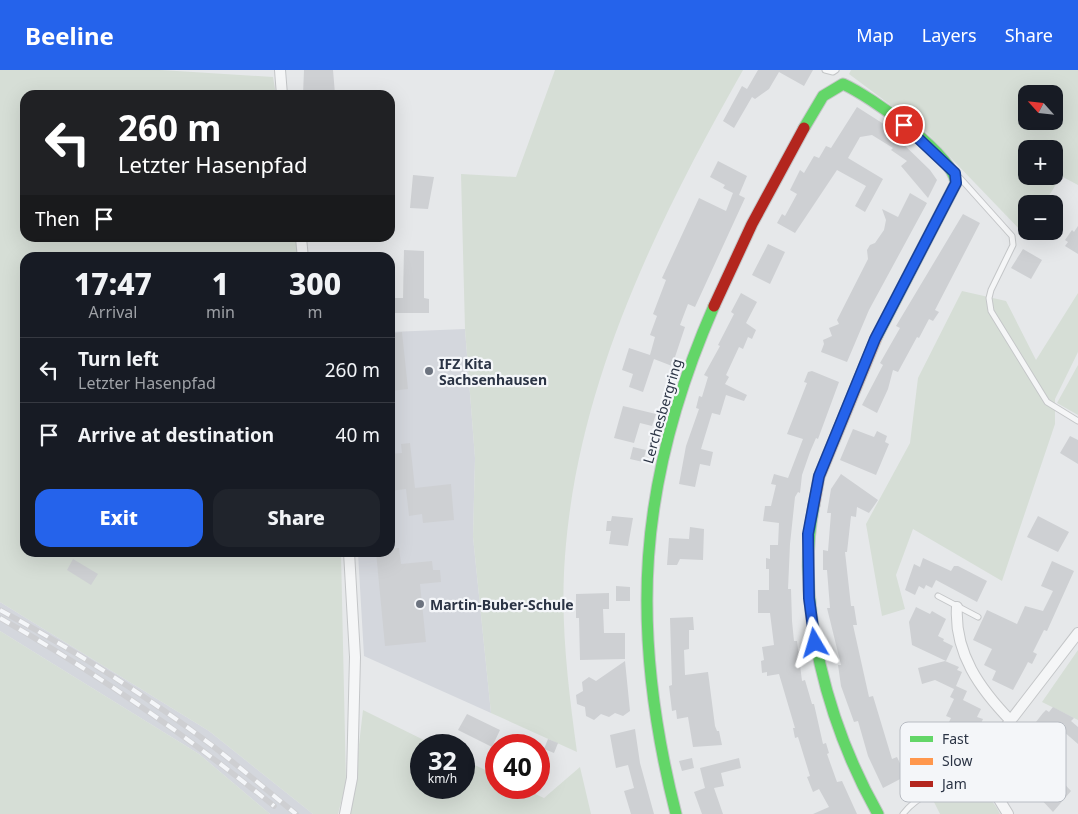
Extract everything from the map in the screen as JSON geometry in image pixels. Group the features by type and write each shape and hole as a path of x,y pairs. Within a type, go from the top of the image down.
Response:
{"street":[{"path":"280,70 282,90"},
{"name":"Lerchesbergring","path":"676,814 662,760 653,714 647,646 646,597 648,559 664,451 689,368 754,221 823,97 843,84 864,95 917,135 955,173"},
{"path":"878,814 860,782 840,731 815,643 809,598 808,534 819,476 858,379 895,297 954,188 955,173"},
{"path":"345,814 352,778 355,658 349,557"},
{"path":"958,606 956,619 964,655 985,692 1011,721 1078,632"},
{"path":"1001,802 1008,814"}],"lane":[{"path":"825,70 835,71"},
{"path":"955,173 1012,236 1013,245 989,298 991,311 1047,402 1078,421"},
{"path":"938,596 978,617"},
{"path":"903,814 916,802"}],"shaded area":[{"path":"0,70 161,70 273,77 275,90 20,90 20,242 298,242 299,252 20,252 20,557 341,557 346,783 338,814 313,814 209,731 0,602"},
{"path":"555,70 743,70 681,185 653,244 627,304 605,365 586,427 573,491 564,581 564,630 577,752 550,740 550,734 537,734 491,713 473,537 475,458 465,329 461,174 516,177"},
{"path":"851,70 1078,70 1078,185 1063,177 1063,140 1018,140 1018,185 1056,185 1049,195 1018,195 1018,228 924,130 849,74"},
{"path":"962,291 1006,301 1036,360 1078,293 1078,352 1055,399 1055,424 1002,581 913,529 896,575 905,609 882,616 866,524 910,443 918,378"},
{"name":"Martin-Buber-Schule","path":"465,329 475,458 473,537 491,713 364,656 358,557 395,557 395,332"},
{"path":"1078,365 1078,415 1057,403"},
{"path":"0,602 209,731 313,814 270,814 199,754 0,631"},
{"path":"0,631 199,754 270,814 0,814"},
{"path":"1078,650 1078,720 1042,702"},
{"path":"363,710 412,734 410,734 410,799 475,799 475,765 485,770 485,799 550,799 550,793 580,767 591,814 351,814"},
{"path":"934,802 993,802 1000,814 940,814"}],"building":[{"path":"304,70 333,70 335,90 303,90"},
{"path":"758,70 813,70 804,86 779,72 769,89 755,99 752,97 734,128 723,121 742,86 747,89"},
{"path":"857,107 901,135 898,139 930,170 937,180 928,198 901,166 907,161 891,150 893,148 872,135 860,137 848,158 883,179 865,212 855,206 866,186 837,170 795,233 777,223 782,214 785,216 797,194 790,190 800,170 804,173 814,156 819,158 826,146 831,148"},
{"path":"718,161 747,176 739,195 745,198 695,307 688,304 680,325 685,327 672,366 654,359 643,392 629,387 633,374 622,370 629,348 650,355 655,337 650,335 657,316 653,314 666,280 662,278 699,198 726,211 733,193 723,188 725,185 710,177"},
{"path":"413,175 434,177 428,209 410,208"},
{"path":"910,193 927,203 869,310 847,362 821,352 824,344 823,340 832,336 829,328 839,324 837,320 868,259 867,250 870,245 875,243 884,230 886,220 882,209 898,217"},
{"path":"963,214 980,223 935,310 939,312 933,321 929,319 898,372 893,370 888,389 877,413 862,405 883,365 880,363 900,328 896,326"},
{"path":"1078,226 1078,254 1065,246 1068,242 1065,240 1072,230 1074,232"},
{"path":"768,244 785,252 770,284 752,275"},
{"path":"1023,249 1042,260 1031,279 1011,268"},
{"path":"404,250 424,251 424,298 429,299 429,313 395,313 395,298 403,298"},
{"path":"741,293 757,302 746,323 756,330 752,339 748,337 743,349 739,347 726,375 729,377 725,384 747,395 744,401 726,395 720,415 712,413 701,449 713,452 710,466 700,464 695,487 679,484 686,446 699,409 696,408 699,396 702,397 708,377 704,375 720,346 718,345 734,314 731,312"},
{"path":"402,332 408,389 395,390 395,333"},
{"path":"812,371 839,382 818,439 816,438 810,452 802,475 800,493 798,492 795,497 788,589 791,589 794,641 797,641 802,681 805,680 812,704 814,704 823,744 826,743 829,753 827,754 837,782 842,781 857,814 813,814 829,807 819,789 813,792 807,777 810,776 798,737 795,738 793,728 795,728 779,674 767,676 767,672 762,673 761,661 764,660 762,647 774,645 770,613 758,613 758,590 769,590 769,569 766,569 766,558 770,559 770,545 778,545 779,523 763,521 765,506 771,506 776,485 771,484 774,474 788,478 803,439 787,434 807,383 804,382 808,372"},
{"path":"623,406 656,414 652,426 640,423 634,443 614,438"},
{"path":"853,429 874,437 877,431 887,436 885,442 889,444 876,475 840,460"},
{"path":"1070,436 1078,440 1078,464 1060,453"},
{"path":"410,443 415,488 451,484 454,520 423,523 422,514 409,516 406,489 395,490 395,454 402,453 401,444"},
{"path":"633,447 646,450 643,462 630,459"},
{"path":"841,474 878,500 869,513 857,507 856,517 851,516 847,552 845,552 851,606 854,606 857,625 853,625 869,697 873,696 892,759 897,757 900,763 900,779 883,788 868,756 858,721 854,722 841,686 838,665 841,665 827,608 830,608 827,570 823,570 823,550 828,551 831,513 827,513 831,489"},
{"path":"612,516 633,518 628,546 609,544 611,531 606,531 607,521 611,521"},
{"path":"1038,516 1069,532 1058,552 1027,537"},
{"path":"690,527 704,529 703,560 680,559 677,565 667,565 669,538 689,539"},
{"path":"395,548 399,548 401,564 432,561 433,570 440,570 441,582 420,584 426,642 385,646 376,557 395,557"},
{"path":"923,558 951,571 954,566 958,566 987,581 977,602 936,580 932,588 926,585 924,589 919,586 915,595 905,590 914,564 920,567"},
{"path":"73,559 98,574 91,585 67,570"},
{"path":"1052,561 1074,571 1047,631 1044,630 1033,652 1037,654 1032,664 1028,662 1013,690 992,680 996,671 984,665 992,649 973,640 987,610 1017,624 1025,606 1043,611 1053,591 1041,586"},
{"path":"616,586 630,587 630,601 616,601"},
{"path":"609,593 609,609 603,609 604,633 625,633 625,659 580,660 579,618 576,618 576,594"},
{"path":"916,607 930,614 932,611 946,619 938,636 953,646 946,661 912,645 909,622"},
{"path":"693,617 694,630 689,630 689,649 684,650 685,675 708,672 715,726 717,731 719,731 722,745 693,747 688,717 677,719 676,710 672,711 669,686 672,685 670,618"},
{"path":"625,661 630,711 623,716 615,713 609,717 601,714 594,720 586,716 585,707 577,704 576,695 583,691 582,682 589,677 596,681"},
{"path":"945,661 959,667 957,670 962,672 956,686 967,691 963,700 981,709 977,717 983,719 982,722 949,722 951,718 946,716 954,699 950,697 954,689 935,680 922,684 918,668"},
{"path":"1053,707 1074,718 1071,721 1078,727 1078,744 1066,734 1066,722 1036,722 1046,710 1049,712"},
{"path":"467,714 500,730 498,734 485,734 485,744 475,738 475,734 466,734 458,730"},
{"path":"635,729 640,763 654,814 631,814 624,791 634,788 628,765 616,768 610,735"},
{"path":"550,740 558,743 554,753 550,751"},
{"path":"692,758 694,768 682,771 679,761"},
{"path":"739,758 741,768 721,773 724,786 714,788 723,814 702,814 694,792 705,788 700,768"},
{"path":"1066,786 1071,791 1066,797"},
{"path":"1044,802 1062,802 1053,812"}],"railway":[{"path":"0,610 83,657 163,710 214,747 296,814"},
{"path":"0,618 141,706 274,806"}],"traffic: fast":[{"path":"804,128 823,96 843,84 872,100 909,127 941,157 951,171 956,183 877,336"},
{"path":"676,814 661,746 651,681 647,618 648,557 656,495 669,434 688,371 714,306"},
{"path":"814,505 809,543 809,583 813,624 820,664 831,704 845,743 860,780 878,814"}],"traffic: slow":[{"path":"814,505 819,477 877,336"}],"traffic: jam":[{"path":"714,306 752,224 804,128"}],"place":[{"name":"IFZ Kita Sachsenhausen","path":"429,371"},
{"name":"Martin-Buber-Schule","path":"420,604"}],"route":[{"path":"815,643 809,598 808,534 811,509 819,476 875,339 895,297 956,183 955,173 917,135 904,125"}]}
